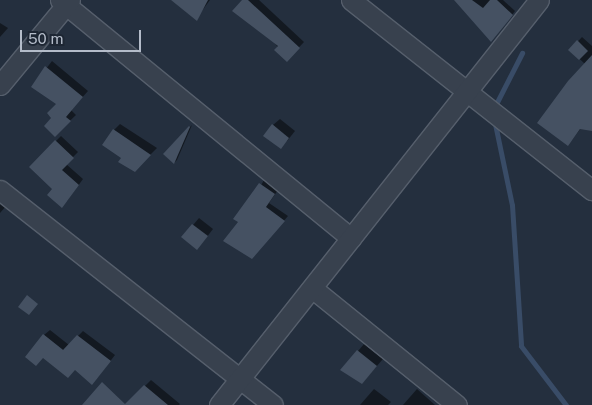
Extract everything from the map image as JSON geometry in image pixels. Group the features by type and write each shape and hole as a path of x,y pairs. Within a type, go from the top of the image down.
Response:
{"street":[{"path":"351,0 592,190"},
{"path":"219,405 241,380 465,90 539,0"},
{"path":"0,86 65,2 351,238"},
{"path":"0,190 273,405"},
{"path":"312,288 457,405"}],"building":[{"path":"171,0 208,0 197,21"},
{"path":"242,0 248,0 300,48 287,62 274,50 278,46 232,11"},
{"path":"454,0 472,0 483,8 490,0 497,0 513,15 491,42"},
{"path":"577,40 588,51 579,60 568,50"},
{"path":"592,55 592,131 580,129 568,146 537,123 568,81"},
{"path":"45,66 83,97 66,117 71,121 55,137 44,126 51,118 47,113 56,104 31,87"},
{"path":"272,124 289,138 281,149 263,136"},
{"path":"190,127 174,164 163,154"},
{"path":"113,129 151,155 135,172 118,162 121,158 102,145"},
{"path":"55,140 74,158 62,170 79,185 62,208 47,195 52,189 29,167"},
{"path":"259,183 275,194 266,207 285,221 252,259 223,241 238,222 233,219"},
{"path":"192,224 208,236 197,250 181,237"},
{"path":"27,295 38,304 29,315 18,307"},
{"path":"43,334 63,350 77,335 111,361 92,385 75,370 68,378 43,358 36,366 25,357"},
{"path":"357,350 377,366 362,384 340,370"},
{"path":"102,382 125,404 144,385 168,405 82,405"}],"waterway":[{"path":"494,108 522,53"},
{"path":"494,119 512,205 521,346 566,405"}]}
